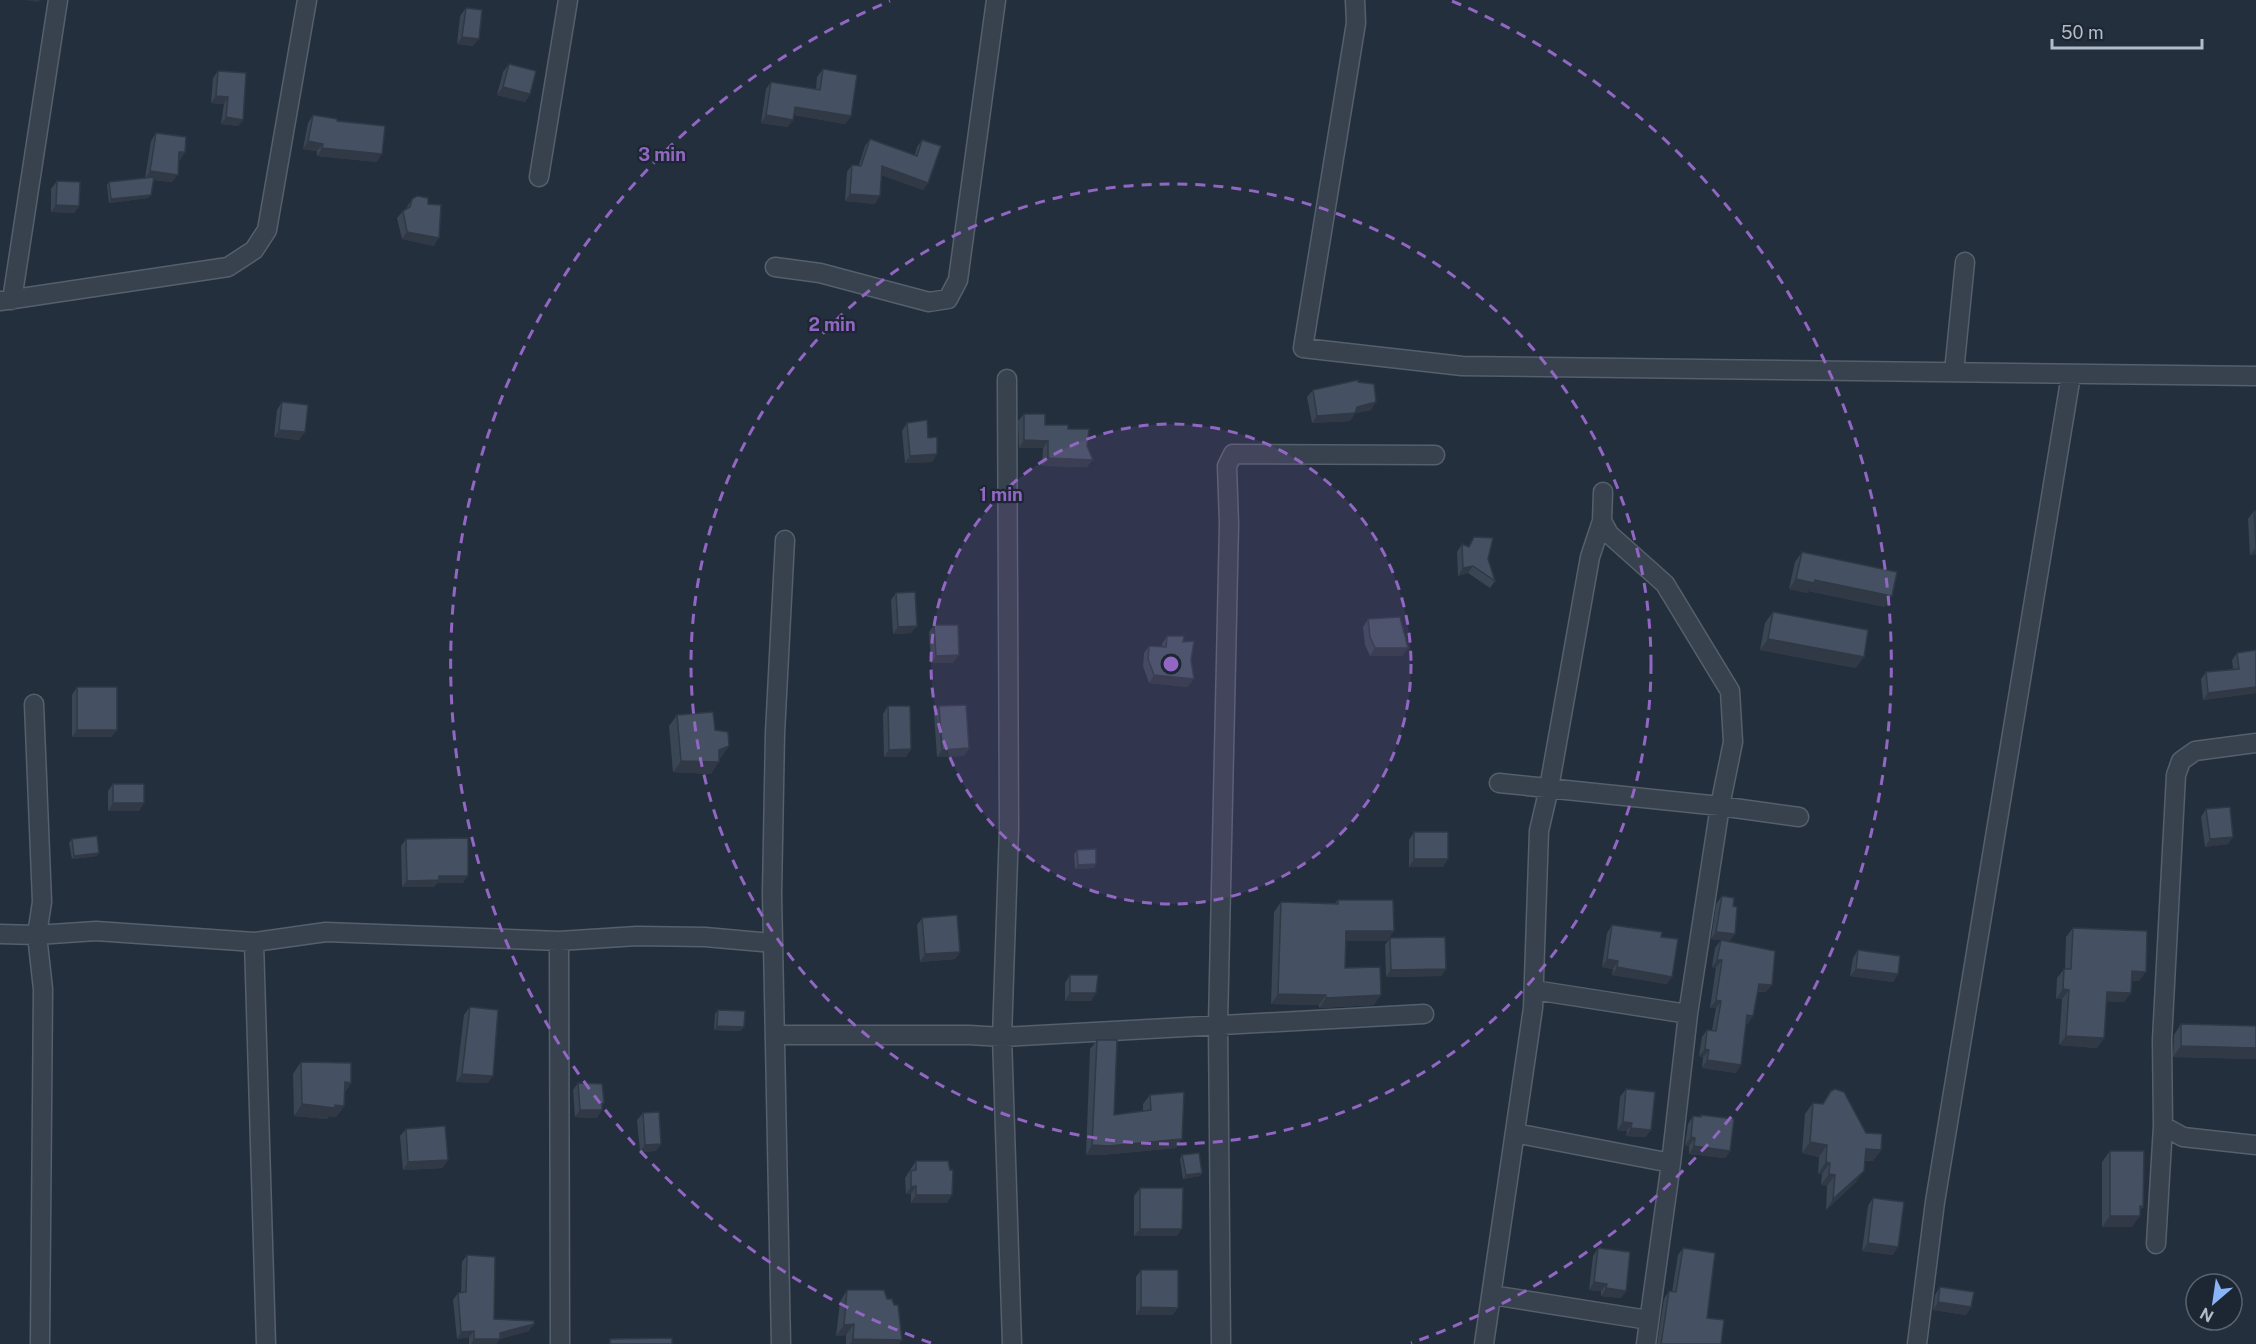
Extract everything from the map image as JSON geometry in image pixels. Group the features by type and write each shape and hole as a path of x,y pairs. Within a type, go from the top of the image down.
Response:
{"street":[{"path":"58,0 6,301 228,267 254,250 267,230 307,0"},
{"path":"538,177 568,0"},
{"path":"775,267 820,273 929,302 948,299 958,280 996,0"},
{"path":"1355,0 1356,23 1303,348 1462,366 2256,376"},
{"path":"1954,372 1965,262"},
{"path":"1917,1344 1935,1202 2071,375"},
{"path":"1007,379 1009,829 1002,1038 1012,1344"},
{"path":"1221,1344 1218,1025 1229,525 1227,466 1233,454 1435,455"},
{"path":"1484,1344 1533,1008 1539,831 1549,788 1590,557 1602,521 1603,492"},
{"path":"1602,521 1609,534 1665,584 1730,691 1733,741 1720,806 1688,1014 1671,1163 1646,1344"},
{"path":"781,1344 773,943 776,733 784,540"},
{"path":"33,704 42,902 38,935 43,989 40,1344"},
{"path":"2156,1244 2163,1126 2162,1040 2176,775 2181,761 2195,751 2256,742"},
{"path":"1499,783 1720,806 1799,817"},
{"path":"0,934 38,935 96,931 254,942 326,932 559,940 637,936 705,936 773,943"},
{"path":"559,940 560,1344"},
{"path":"254,942 266,1344"},
{"path":"1534,990 1688,1014"},
{"path":"776,1035 957,1035 1002,1038 1424,1014"},
{"path":"2163,1126 2183,1137 2256,1145"},
{"path":"1515,1133 1671,1163"},
{"path":"1491,1294 1648,1320"}],"building":[{"path":"466,8 482,10 479,39 462,37"},
{"path":"509,64 536,71 530,94 503,87"},
{"path":"823,69 857,75 851,116 795,107 793,120 766,115 771,82 820,90"},
{"path":"218,71 246,73 243,120 226,117 228,97 216,96"},
{"path":"313,115 337,119 337,121 385,126 382,154 322,148 323,144 308,141"},
{"path":"156,133 186,137 185,152 179,152 178,175 150,171"},
{"path":"870,139 917,156 922,140 941,146 928,183 882,166 880,196 850,194 852,165 861,166"},
{"path":"154,177 151,195 111,199 109,182"},
{"path":"57,181 80,182 79,206 56,205"},
{"path":"417,196 428,198 428,204 441,205 439,238 407,232 403,211 410,207 412,199"},
{"path":"1358,380 1358,382 1374,384 1376,402 1357,407 1355,413 1317,416 1313,390"},
{"path":"282,402 308,405 305,432 279,430"},
{"path":"1024,414 1045,414 1045,425 1068,425 1068,429 1089,429 1087,446 1093,460 1048,458 1048,441 1024,440"},
{"path":"927,420 928,438 937,437 937,454 910,456 907,423"},
{"path":"2254,511 2256,511 2256,547"},
{"path":"1474,537 1493,538 1488,559 1495,581 1473,566 1463,568 1462,544 1469,547"},
{"path":"1802,552 1897,572 1892,596 1815,580 1814,583 1796,579"},
{"path":"915,592 917,626 898,627 896,593"},
{"path":"1773,612 1868,630 1864,657 1768,639"},
{"path":"1400,617 1408,648 1375,648 1370,637 1368,619"},
{"path":"934,625 958,625 959,655 936,656"},
{"path":"1167,636 1184,636 1183,642 1194,641 1191,660 1194,679 1154,675 1148,659 1149,646 1166,647"},
{"path":"2256,650 2256,687 2208,693 2206,672 2239,669 2237,653"},
{"path":"77,687 117,687 117,730 77,730"},
{"path":"966,705 969,748 942,750 939,706"},
{"path":"888,706 910,706 911,749 889,750"},
{"path":"713,712 715,730 728,732 729,746 719,750 719,762 681,761 677,715"},
{"path":"113,784 144,784 144,803 113,803"},
{"path":"2230,807 2233,837 2210,839 2206,809"},
{"path":"1414,832 1448,832 1448,859 1414,859"},
{"path":"97,836 99,853 74,856 72,839"},
{"path":"468,838 468,876 439,876 439,880 407,881 406,839"},
{"path":"1096,849 1096,864 1078,865 1077,850"},
{"path":"1722,896 1734,898 1733,906 1737,907 1735,934 1716,932"},
{"path":"1338,900 1393,900 1394,931 1346,931 1345,968 1380,967 1381,995 1326,998 1326,995 1278,994 1281,902 1338,904"},
{"path":"957,915 960,952 925,954 922,918"},
{"path":"1612,925 1662,932 1661,937 1678,939 1672,977 1617,967 1618,961 1607,959"},
{"path":"2073,928 2147,931 2146,972 2132,971 2131,993 2107,992 2104,1038 2066,1036 2069,990 2063,989 2064,969 2071,969"},
{"path":"1445,937 1446,969 1391,970 1390,938"},
{"path":"1721,940 1775,951 1772,985 1759,984 1753,1016 1747,1015 1741,1065 1707,1060 1709,1050 1705,1049 1707,1030 1716,1031 1721,1001 1716,1000 1722,960 1717,960"},
{"path":"1858,950 1900,956 1898,974 1856,969"},
{"path":"1070,975 1098,975 1096,993 1070,993"},
{"path":"470,1007 498,1010 493,1076 462,1074"},
{"path":"718,1010 745,1011 744,1027 717,1026"},
{"path":"2181,1024 2256,1026 2256,1048 2181,1046"},
{"path":"1097,1040 1117,1040 1114,1115 1151,1110 1150,1095 1184,1092 1182,1139 1108,1146 1092,1145"},
{"path":"301,1062 351,1063 351,1083 345,1082 344,1106 335,1105 335,1108 302,1104"},
{"path":"578,1083 602,1084 604,1102 602,1110 580,1110"},
{"path":"1626,1089 1655,1092 1651,1130 1631,1128 1632,1123 1623,1122"},
{"path":"1835,1089 1844,1092 1866,1133 1882,1134 1881,1150 1866,1149 1864,1171 1833,1199 1835,1175 1829,1174 1830,1163 1826,1162 1827,1145 1810,1142 1813,1103 1823,1104 1831,1091"},
{"path":"659,1112 661,1144 645,1145 643,1113"},
{"path":"1701,1115 1734,1119 1730,1151 1694,1146 1695,1138 1691,1137 1693,1116 1701,1117"},
{"path":"445,1126 448,1160 408,1162 406,1129"},
{"path":"2110,1151 2144,1151 2143,1207 2140,1206 2140,1216 2110,1216"},
{"path":"1199,1153 1202,1173 1186,1175 1182,1155"},
{"path":"916,1161 948,1161 950,1170 953,1170 952,1195 916,1195 916,1186 911,1187 911,1171 916,1170"},
{"path":"1140,1188 1183,1188 1182,1229 1140,1229"},
{"path":"1873,1198 1904,1202 1898,1247 1868,1243"},
{"path":"1598,1248 1630,1252 1626,1291 1606,1288 1607,1284 1594,1282"},
{"path":"1683,1248 1715,1253 1707,1318 1724,1320 1721,1344 1661,1344 1669,1291 1676,1292"},
{"path":"467,1255 495,1257 494,1319 534,1321 534,1324 500,1333 500,1339 474,1339 474,1331 461,1332 458,1293 466,1292"},
{"path":"1141,1270 1178,1270 1178,1308 1141,1307"},
{"path":"1940,1287 1974,1292 1971,1307 1938,1302"},
{"path":"847,1290 884,1290 887,1299 892,1299 894,1305 898,1305 902,1340 853,1339 854,1324 844,1325"},
{"path":"672,1338 672,1344 610,1344 610,1339"}]}
